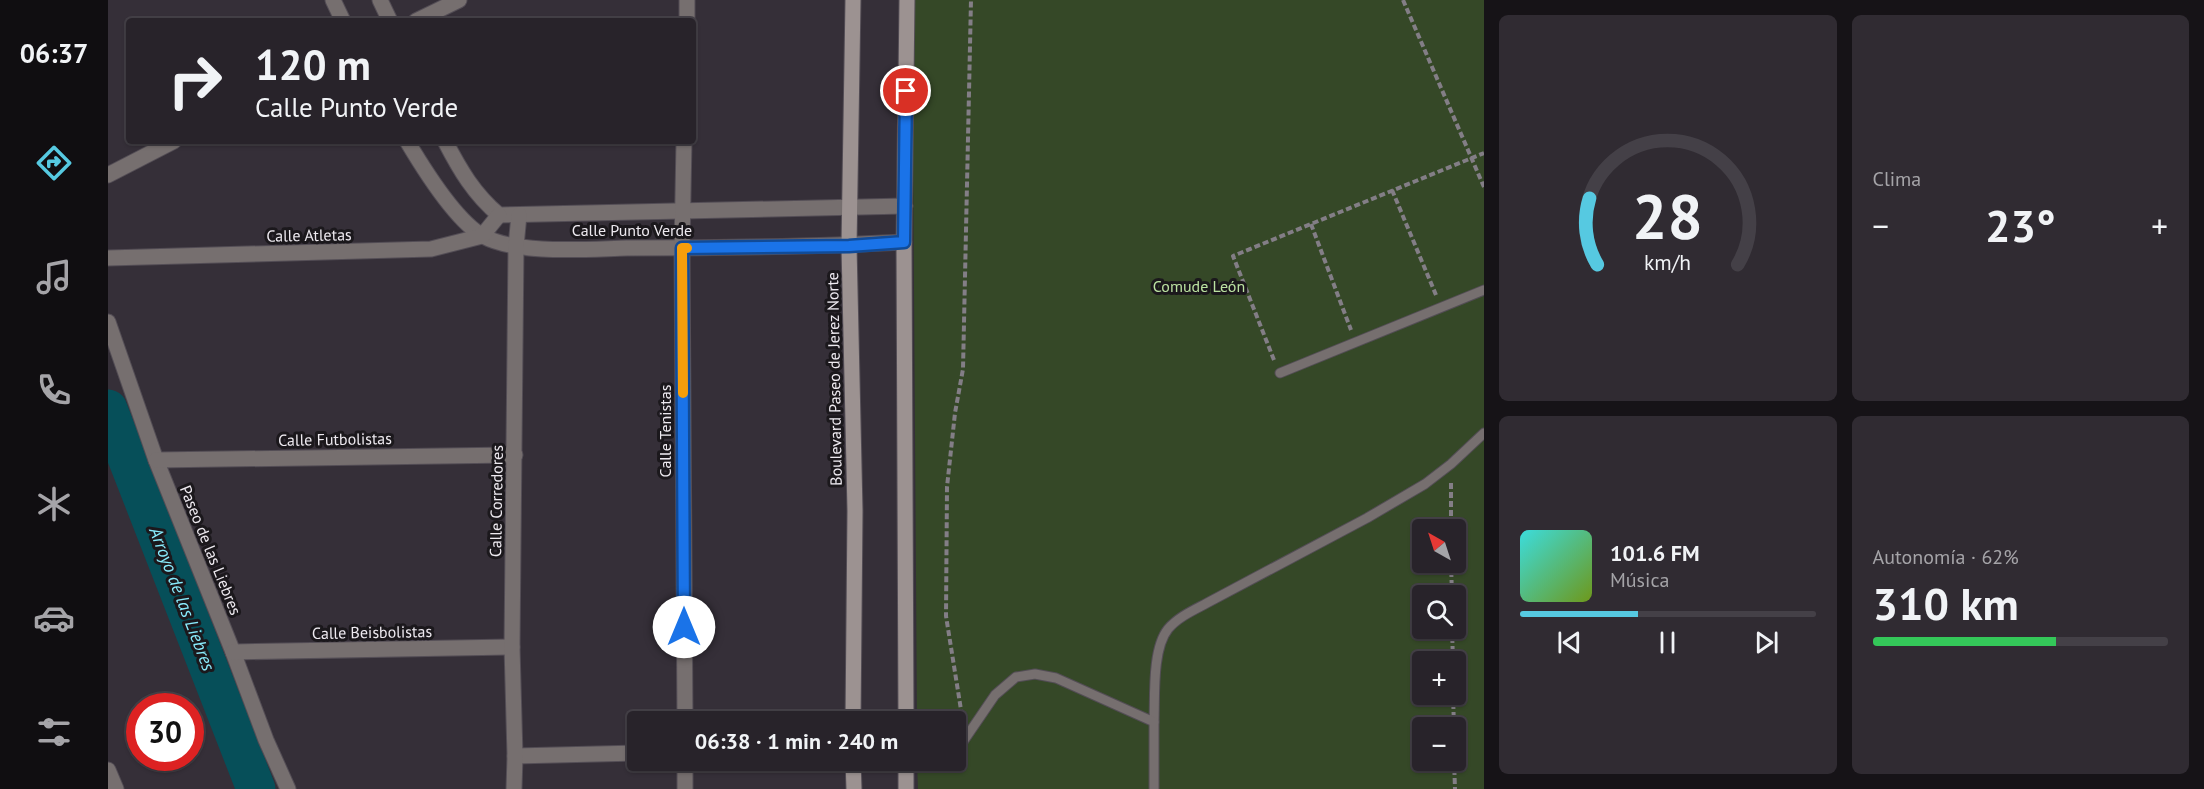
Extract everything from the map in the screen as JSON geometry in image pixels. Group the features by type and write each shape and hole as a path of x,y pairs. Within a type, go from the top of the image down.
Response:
{"main road":[{"name":"Boulevard Paseo de Jerez Norte","path":"853,711 855,511 849,246 854,0"},
{"path":"906,711 904,242 907,0"},
{"path":"853,771 854,789"},
{"path":"906,771 906,789"}],"street":[{"path":"333,0 342,18"},
{"path":"380,0 389,18"},
{"path":"422,18 459,0"},
{"path":"687,0 687,18"},
{"path":"108,175 168,144"},
{"name":"Calle Punto Verde","path":"409,144 434,183 466,223 482,236 516,246 548,249 682,248 849,246 904,242"},
{"path":"447,144 460,169 482,200 499,216 482,236"},
{"name":"Calle Tenistas","path":"684,144 682,248 685,711"},
{"name":"Calle Punto Verde","path":"499,216 906,206"},
{"name":"Calle Corredores","path":"514,789 512,647 516,246 519,214"},
{"name":"Calle Atletas","path":"108,258 421,250 452,245 482,236"},
{"name":"Paseo de las Liebres","path":"108,322 156,460 266,740 288,789"},
{"name":"Calle Futbolistas","path":"156,460 515,455"},
{"name":"Calle Beisbolistas","path":"233,652 512,647"},
{"path":"515,756 627,753"},
{"path":"108,770 116,789"},
{"path":"685,771 685,789"}],"lane":[{"path":"1280,373 1484,290"},
{"path":"1154,789 1154,722 1159,651 1161,639 1169,628 1183,617 1425,484 1451,464 1484,433"},
{"path":"966,737 995,695 1016,677 1035,674 1056,678 1154,722"}],"path":[{"path":"961,711 946,616 947,487 954,413 963,369 971,0"},
{"path":"1403,0 1484,187"},
{"path":"1280,373 1233,256 1484,153"},
{"path":"1392,190 1442,308"},
{"path":"1311,224 1356,342"},
{"path":"1451,464 1451,519"},
{"path":"1454,771 1455,789"}],"green space":[{"name":"Comude León","path":"912,0 1484,0 1484,789 918,789 917,771 966,771 966,711 917,711"}],"waterway":[{"name":"Arroyo de las Liebres","path":"108,409 256,789"}],"slow traffic":[{"path":"683,393 682,248 687,248"}],"route":[{"path":"684,627 682,248 849,246 904,242 906,91"}]}
